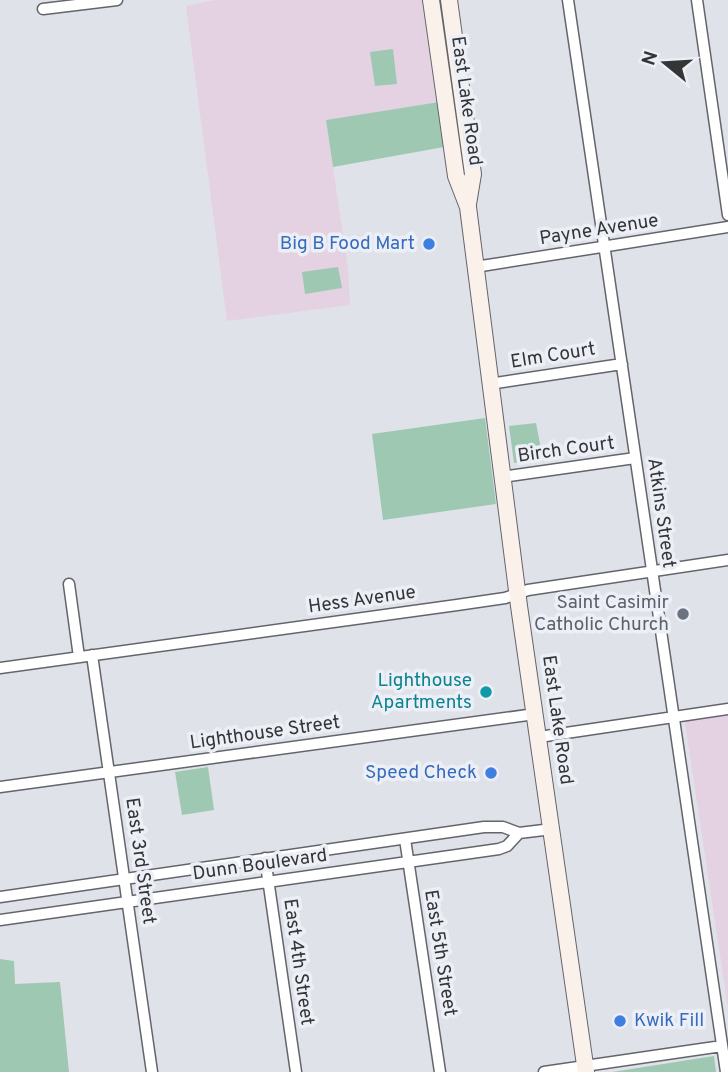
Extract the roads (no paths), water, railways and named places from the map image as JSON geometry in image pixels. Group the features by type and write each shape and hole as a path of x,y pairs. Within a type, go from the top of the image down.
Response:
{"main road":[{"name":"East Lake Road","path":"431,0 456,176 468,207 489,384 586,1069"},
{"name":"East Lake Road","path":"449,0 473,174 468,207"}],"street":[{"path":"43,9 117,0"},
{"name":"Atkins Street","path":"568,0 726,1072"},
{"path":"696,0 728,215"},
{"name":"Payne Avenue","path":"475,267 728,227"},
{"name":"Elm Court","path":"489,384 622,363"},
{"name":"Birch Court","path":"502,477 635,458"},
{"name":"Hess Avenue","path":"0,668 505,598 518,593 728,560"},
{"path":"69,584 79,657"},
{"name":"East 3rd Street","path":"92,655 152,1072"},
{"path":"538,737 728,709"},
{"name":"Lighthouse Street","path":"0,786 535,714"},
{"name":"Dunn Boulevard","path":"0,897 495,826 519,833 552,829"},
{"name":"Dunn Boulevard","path":"0,920 499,849 507,846 519,833"},
{"name":"East 5th Street","path":"405,839 440,1072"},
{"name":"East 4th Street","path":"265,858 296,1072"},
{"path":"544,1072 586,1069 722,1046"}],"place":[{"name":"Big B Food Mart","path":"429,244"},
{"name":"Saint Casimir Catholic Church","path":"683,614"},
{"name":"Lighthouse Apartments","path":"486,692"},
{"name":"Speed Check","path":"491,773"},
{"name":"Kwik Fill","path":"620,1021"}]}
